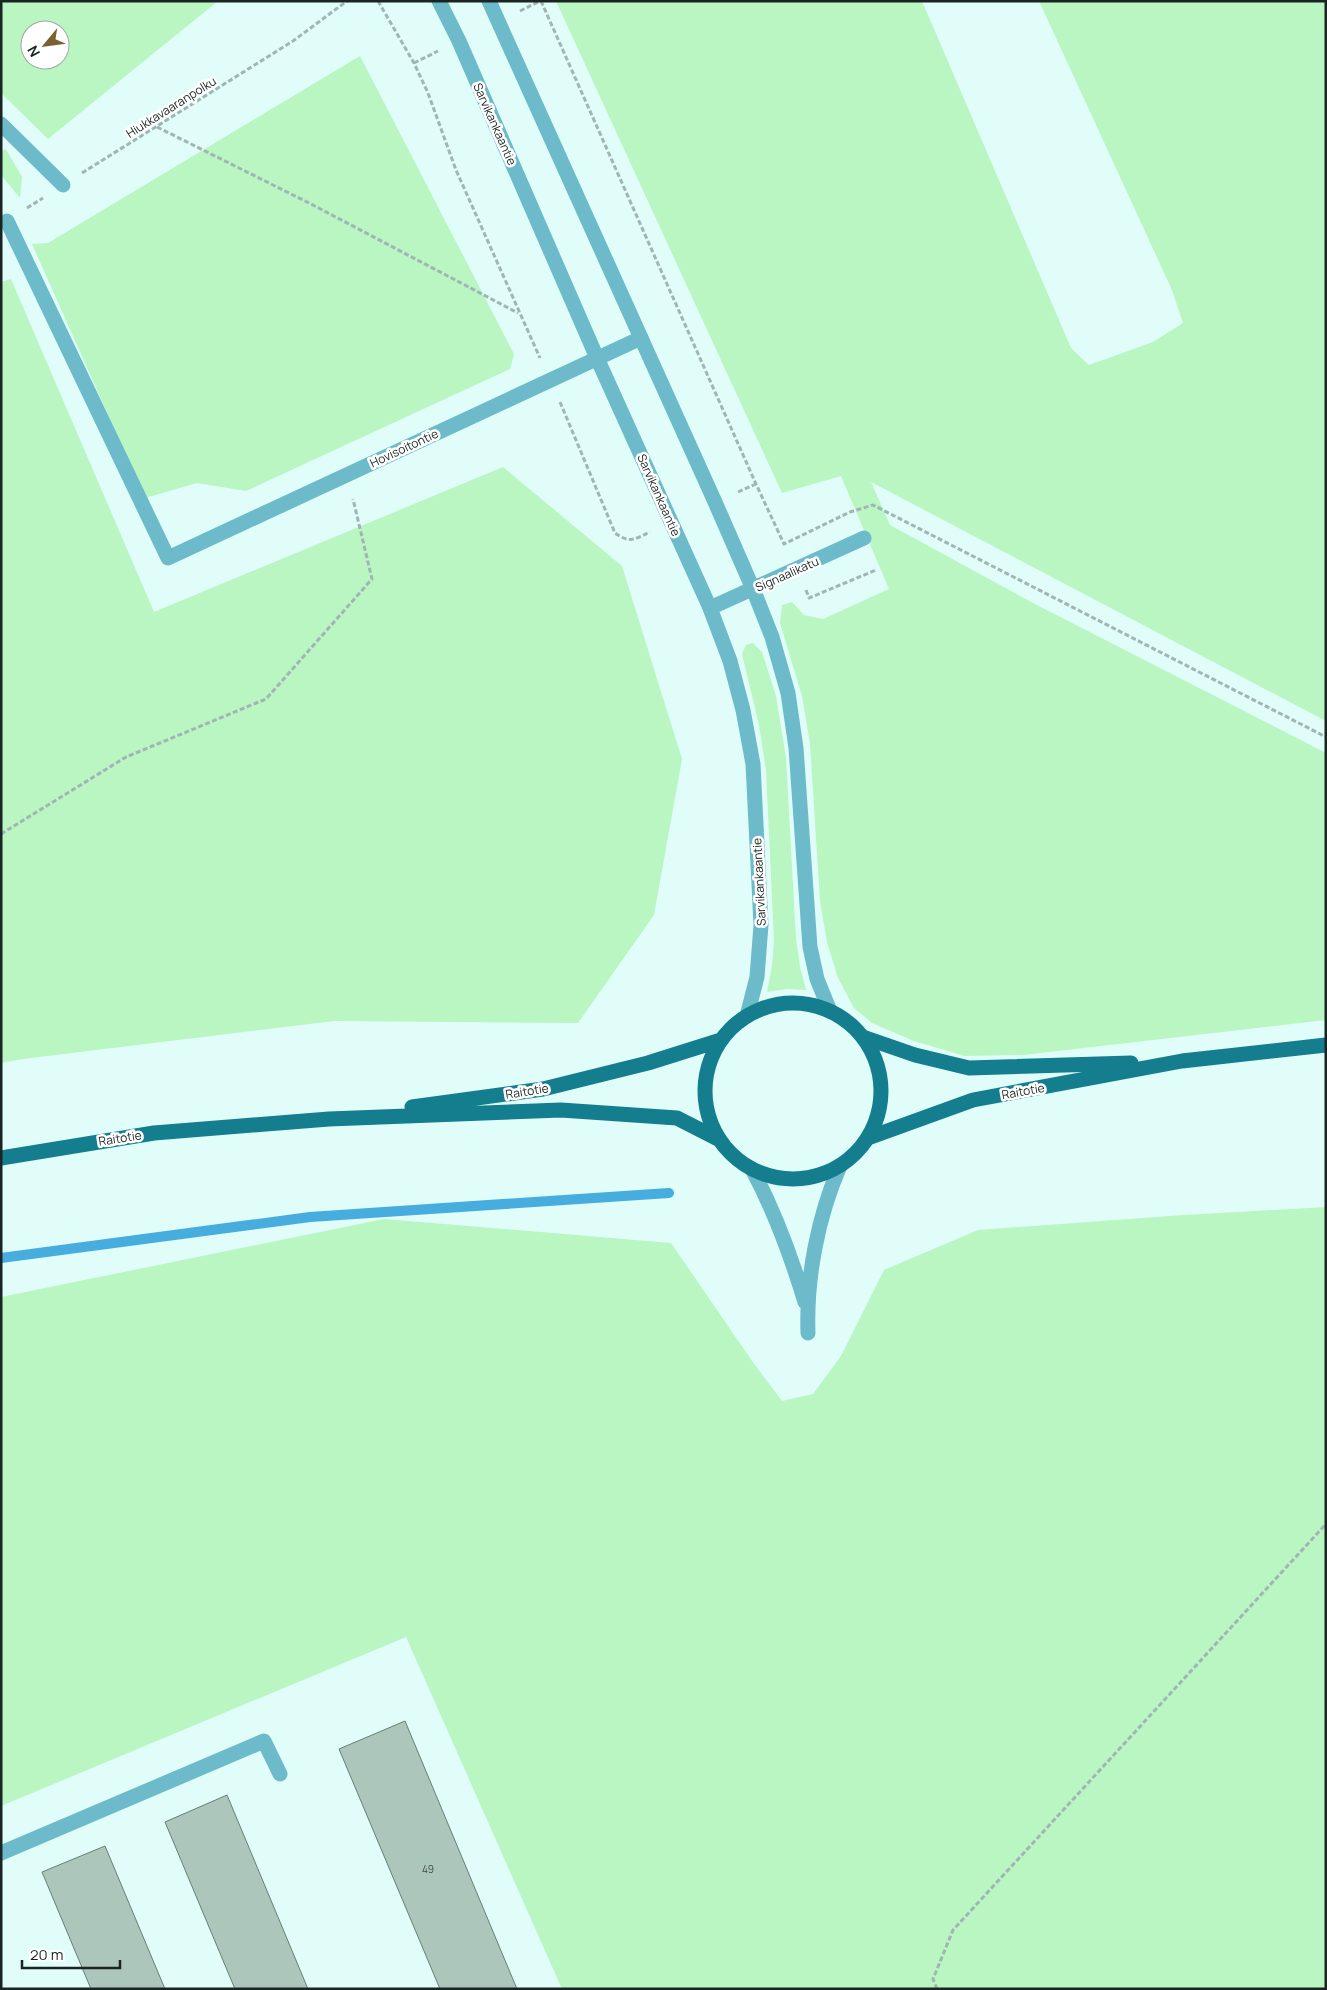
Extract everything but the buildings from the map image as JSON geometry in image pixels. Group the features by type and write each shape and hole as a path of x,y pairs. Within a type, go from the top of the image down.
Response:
{"main road":[{"path":"788,1003 810,1004 830,1011 848,1022 863,1036 874,1054 880,1075 881,1097 878,1118 868,1138 854,1155 840,1166 816,1176 794,1180 772,1177 752,1169 734,1156 720,1140 710,1120 705,1099 706,1077 712,1058 721,1040 734,1025 747,1016 769,1006 788,1003"},
{"name":"Raitotie","path":"863,1036 915,1055 969,1068 1182,1061"},
{"name":"Raitotie","path":"329,1119 543,1089 648,1064 721,1040"},
{"name":"Raitotie","path":"868,1138 973,1100 1182,1061 1326,1045"},
{"name":"Raitotie","path":"1,1158 154,1133 329,1119 561,1110 677,1118 720,1140"}],"street":[{"name":"Sarvikankaantie","path":"439,1 463,50 597,358 710,608 730,661 743,710 753,764 761,943 757,977 747,1016"},
{"path":"488,1 715,502 753,588 772,637 788,693 796,748 810,947 817,979 830,1011"},
{"path":"1,124 63,184"},
{"name":"Hovisoitontie","path":"7,221 168,558 641,338"},
{"name":"Signaalikatu","path":"710,608 864,538"},
{"path":"808,1333 807,1310 811,1268 828,1193 840,1166"},
{"path":"752,1169 768,1199 790,1253 807,1310"},
{"path":"1,1853 264,1741 280,1774"}],"path":[{"name":"Hiukkavaaranpolku","path":"7,221 293,41 347,1"},
{"path":"378,1 414,63 428,93 456,170 550,379 615,533 624,540 633,540 671,522"},
{"path":"542,1 784,544 850,512 873,505 1326,737"},
{"path":"156,126 311,204 519,313"},
{"path":"1,834 126,757 266,699 372,579 346,475"},
{"path":"715,502 756,484"},
{"path":"937,1989 933,1979 953,1930 1326,1524"}],"green space":[{"path":"1,1 218,1 48,139 1,93"},
{"path":"556,1 922,1 1071,348 1089,365 1153,342 1183,323 1172,290 1039,1 1326,1 1326,721 871,482 890,525 1033,603 1326,753 1326,1020 1023,1055 965,1056 914,1041 872,1023 854,1008 838,978 827,942 820,901 810,744 802,696 780,623 782,605 792,602 804,615 823,619 889,589 841,476 782,493"},
{"path":"360,56 514,354 510,369 246,491 197,483 145,498 32,244 48,243"},
{"path":"5,149 22,177 20,198 1,175 1,152"},
{"path":"11,279 154,612 503,467 622,566 682,759 654,915 578,1023 334,1021 1,1063 1,282"},
{"path":"753,643 762,652 776,696 786,758 796,939 806,990 787,989 767,992 774,941 766,770 759,725 742,654 746,645"},
{"path":"1326,1207 1326,1989 562,1989 406,1637 1,1806 1,1297 384,1219 671,1243 752,1361 782,1401 813,1394 841,1356 884,1270 978,1230"}],"waterway":[{"path":"1,1258 310,1217 669,1193"}]}
